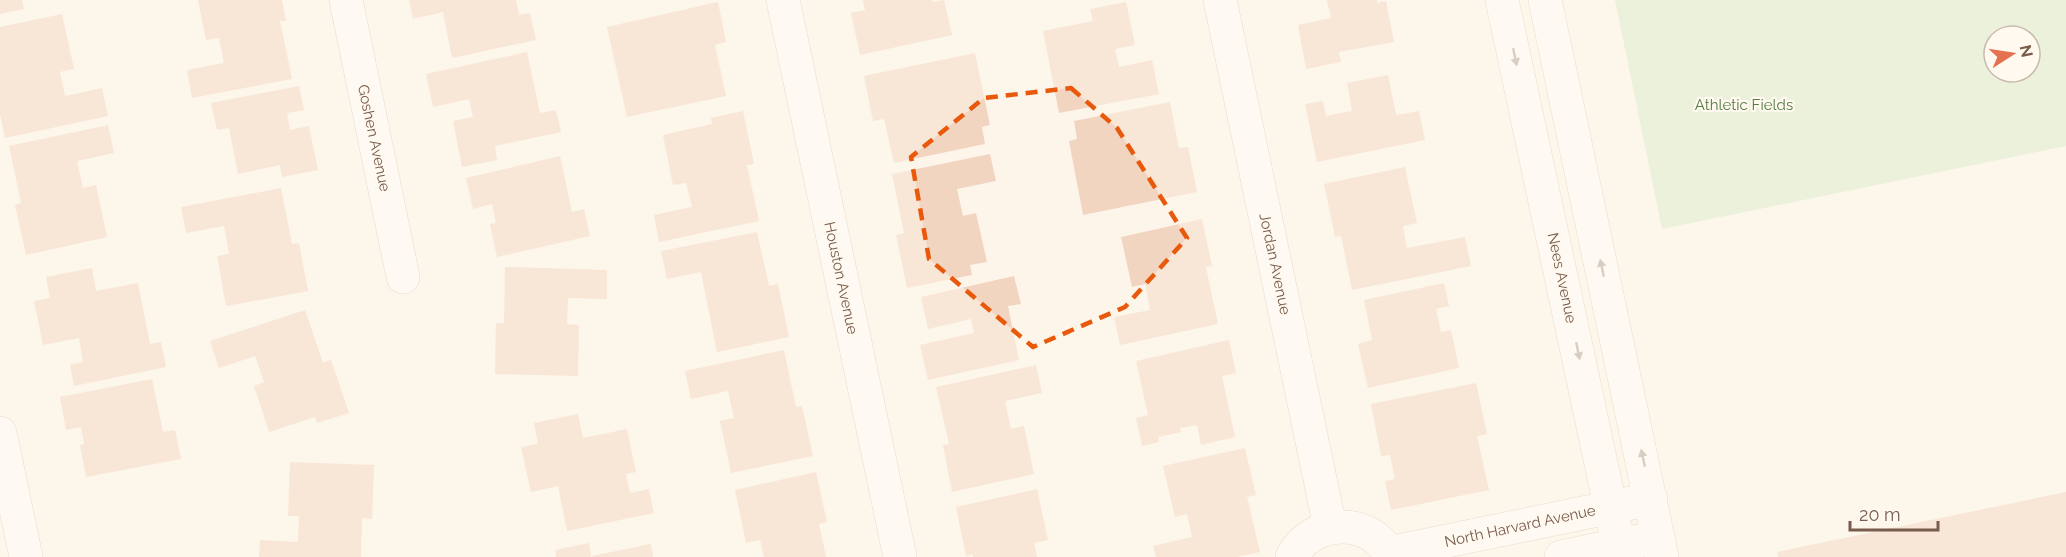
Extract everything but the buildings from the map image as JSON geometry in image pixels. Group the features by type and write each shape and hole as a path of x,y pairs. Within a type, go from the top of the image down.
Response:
{"street":[{"name":"Goshen Avenue","path":"346,0 403,277"},
{"name":"Houston Avenue","path":"783,0 900,557"},
{"name":"Jordan Avenue","path":"1220,0 1330,527"},
{"name":"Nees Avenue","path":"1503,0 1620,551"},
{"path":"1545,0 1660,547 1561,557"},
{"path":"0,433 26,557"},
{"name":"North Harvard Avenue","path":"1330,527 1347,526 1364,531 1378,540 1390,555 1651,499"},
{"path":"1292,557 1304,540 1330,527"}],"highlighted area":[{"path":"1071,88 1117,128 1187,238 1125,307 1033,347 929,259 911,157 984,98"}],"green space":[{"name":"Athletic Fields","path":"1615,0 2066,0 2066,146 1662,229"}]}
